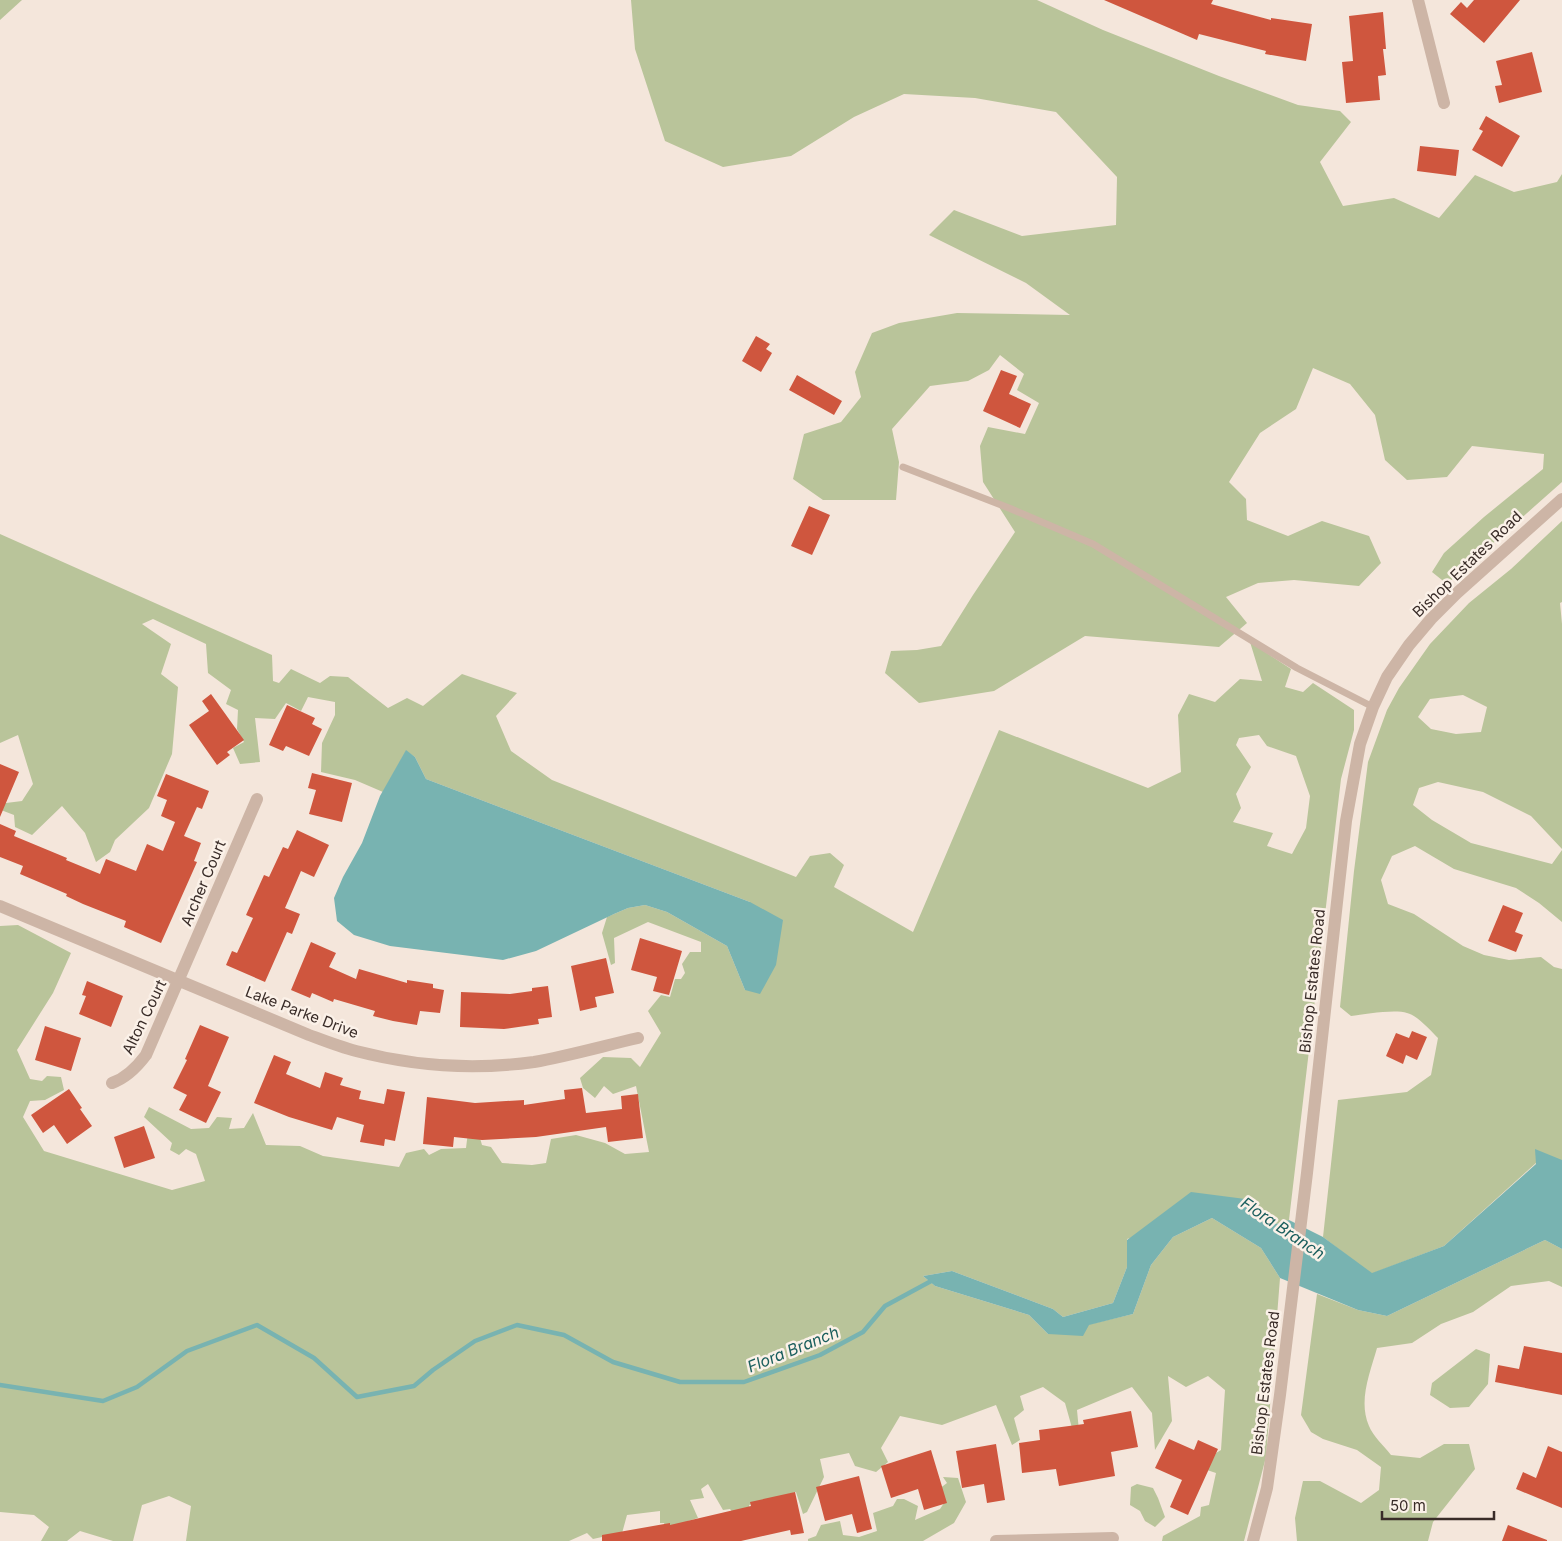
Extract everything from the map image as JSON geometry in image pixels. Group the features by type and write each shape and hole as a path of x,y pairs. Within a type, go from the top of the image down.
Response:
{"street":[{"path":"1418,0 1444,103"},
{"name":"Bishop Estates Road","path":"1253,1541 1267,1488 1308,1164 1346,821 1360,744 1373,707 1387,678 1409,645 1457,593 1562,498"},
{"name":"Archer Court","path":"180,981 257,798"},
{"name":"Lake Parke Drive","path":"0,906 309,1035 355,1051 402,1061 486,1066 534,1062 638,1038"},
{"name":"Alton Court","path":"112,1082 127,1075 140,1064 180,981"},
{"path":"996,1541 1113,1538"}],"lane":[{"path":"903,467 1009,508 1093,544 1297,668 1373,707"}],"green space":[{"path":"0,0 22,0 0,20"},
{"path":"631,0 1037,0 1103,30 1298,105 1340,111 1351,122 1320,162 1343,206 1394,198 1439,218 1475,175 1514,192 1557,182 1562,174 1562,482 1447,584 1432,572 1444,553 1484,517 1543,469 1544,454 1472,446 1447,477 1407,480 1385,460 1375,415 1350,384 1313,368 1296,409 1260,433 1229,482 1246,499 1247,520 1288,536 1322,521 1369,536 1381,563 1359,586 1294,580 1258,583 1226,597 1247,623 1219,647 1085,636 994,691 919,703 885,673 891,651 917,650 941,646 1015,532 983,482 980,446 988,427 1025,434 1039,403 1017,390 1024,374 1000,355 989,370 968,381 930,386 892,429 899,462 896,500 823,500 793,479 804,434 841,422 861,397 855,372 872,333 899,323 957,313 1070,315 1026,283 929,235 954,210 1022,236 1116,225 1117,177 1056,112 975,98 904,94 854,117 791,156 723,167 665,141 635,49"},
{"path":"1562,521 1562,602 1560,603 1562,624 1562,849 1531,816 1483,792 1438,782 1419,788 1413,805 1432,820 1471,843 1552,864 1562,850 1562,922 1539,903 1516,888 1454,869 1415,846 1392,856 1381,880 1388,904 1414,914 1463,946 1484,955 1509,960 1541,957 1554,967 1562,969 1562,1160 1536,1163 1444,1246 1371,1274 1323,1237 1338,1100 1407,1092 1431,1075 1438,1038 1411,1014 1388,1012 1351,1016 1340,1007 1354,871 1368,762 1387,710 1399,688 1430,644 1469,603 1511,569","holes":["1463,695 1487,707 1481,732 1456,734 1431,729 1418,717 1430,699"]},
{"path":"0,534 272,655 273,681 279,683 291,669 320,683 330,676 348,677 388,708 407,698 423,706 462,674 517,693 496,716 511,751 552,780 796,877 810,856 830,853 844,865 834,887 913,932 999,730 1148,788 1181,772 1178,715 1189,694 1215,702 1240,679 1262,681 1250,642 1291,669 1285,687 1303,692 1313,683 1354,710 1354,730 1341,779 1289,1220 1276,1224 1253,1200 1127,1239 1127,1267 1113,1303 1063,1317 1053,1309 952,1271 923,1276 935,1286 1029,1315 1048,1334 1133,1314 1151,1265 1173,1237 1212,1218 1261,1248 1280,1278 1266,1457 1244,1541 1162,1541 1163,1536 1200,1516 1201,1507 1209,1505 1216,1473 1207,1470 1216,1453 1221,1450 1225,1390 1208,1376 1186,1387 1168,1376 1172,1421 1155,1450 1152,1413 1132,1387 1077,1410 1079,1431 1074,1435 1065,1403 1043,1387 1020,1396 1024,1410 1014,1418 1020,1440 1012,1445 996,1405 942,1425 900,1416 881,1448 888,1462 876,1472 855,1466 849,1453 820,1459 824,1477 807,1512 803,1514 796,1492 749,1505 754,1535 743,1526 730,1509 723,1510 708,1484 701,1489 704,1498 690,1500 698,1518 688,1521 667,1534 664,1523 660,1523 660,1511 627,1515 621,1537 603,1541 602,1537 593,1539 587,1533 569,1541 186,1541 191,1506 169,1496 142,1505 133,1541 113,1541 80,1531 67,1541 41,1541 49,1527 34,1515 0,1512 0,926 18,925 71,953 53,993 17,1050 30,1079 42,1081 47,1076 61,1077 64,1090 45,1100 30,1101 23,1117 44,1151 172,1190 205,1181 196,1154 186,1149 179,1155 170,1150 172,1143 144,1117 149,1107 191,1129 209,1128 217,1117 232,1118 229,1129 244,1128 253,1113 266,1145 300,1146 323,1156 399,1167 406,1153 424,1149 429,1155 441,1149 466,1148 468,1132 480,1138 482,1145 491,1147 502,1163 532,1165 546,1163 551,1139 576,1135 605,1143 625,1154 649,1152 636,1086 613,1094 604,1086 595,1098 583,1088 580,1078 603,1057 631,1058 640,1067 661,1033 648,1011 661,995 670,997 675,979 681,979 685,973 682,964 690,952 701,952 701,942 648,922 614,938 615,963 611,965 602,933 607,917 628,908 645,905 667,912 727,946 745,990 750,902 426,779 415,757 406,751 383,792 355,780 321,772 322,743 335,715 335,702 308,697 301,711 286,703 275,719 255,718 260,762 240,764 233,748 244,742 237,729 238,710 226,704 231,690 208,673 206,644 153,619 142,624 171,644 161,674 178,687 172,754 149,808 115,840 110,852 96,862 85,833 62,806 32,835 15,827 14,815 1,810 0,800 6,803 22,801 33,784 18,735 0,743","holes":["1259,735 1267,746 1296,756 1310,796 1306,828 1292,854 1267,846 1273,833 1233,822 1241,808 1236,794 1251,767 1236,745 1239,738"]},
{"path":"1545,1240 1562,1249 1562,1287 1549,1281 1511,1286 1473,1312 1441,1324 1412,1343 1377,1348 1366,1387 1366,1416 1371,1430 1391,1455 1420,1458 1444,1444 1469,1444 1475,1469 1433,1522 1428,1541 1297,1541 1295,1518 1303,1481 1320,1481 1361,1503 1379,1490 1381,1467 1357,1450 1323,1439 1311,1432 1301,1415 1317,1294 1358,1310 1387,1316"},
{"path":"1476,1349 1490,1354 1488,1384 1469,1407 1450,1408 1430,1395 1432,1383"},
{"path":"943,1477 958,1478 966,1502 954,1523 923,1541 808,1541 808,1539 816,1536 821,1525 840,1521 843,1535 859,1537 877,1531 873,1513 893,1506 897,1499 904,1499 918,1506 915,1520 940,1509 944,1503 939,1489 947,1483"},
{"path":"1137,1484 1153,1488 1158,1498 1165,1517 1155,1527 1145,1521 1140,1511 1130,1505 1131,1487"}],"water":[{"path":"406,750 415,757 426,779 750,902 783,920 776,965 760,994 745,990 727,946 667,912 645,905 628,908 536,951 503,960 390,946 354,935 337,921 334,898 343,877 362,843 380,796"},
{"path":"1535,1149 1562,1160 1562,1249 1545,1240 1387,1316 1358,1310 1280,1278 1261,1248 1212,1218 1173,1237 1151,1265 1133,1314 1089,1325 1083,1336 1048,1334 1029,1315 935,1286 923,1276 952,1271 1053,1309 1063,1317 1113,1303 1127,1267 1127,1240 1191,1192 1253,1200 1276,1224 1289,1220 1323,1237 1372,1273 1444,1246 1536,1164"}],"building":[{"path":"1104,0 1213,0 1211,4 1271,20 1271,18 1312,24 1306,61 1265,54 1266,51 1199,34 1197,40"},
{"path":"1474,0 1520,0 1484,43 1450,14 1461,2 1467,8"},
{"path":"1383,12 1386,49 1383,49 1386,75 1378,76 1380,100 1346,103 1342,62 1353,61 1349,16"},
{"path":"1532,52 1542,92 1499,103 1495,86 1502,85 1496,61"},
{"path":"1486,116 1520,136 1502,167 1472,150 1483,131 1479,129"},
{"path":"1420,146 1459,150 1456,176 1417,171"},
{"path":"756,336 770,344 766,349 772,353 761,372 742,361"},
{"path":"1001,370 1017,376 1009,394 1031,404 1020,428 983,411"},
{"path":"797,375 842,401 834,415 789,390"},
{"path":"809,506 830,515 812,555 791,546"},
{"path":"211,694 244,740 227,752 230,755 217,765 189,725 209,711 202,701"},
{"path":"287,705 315,718 312,724 322,729 309,756 286,746 283,751 269,745"},
{"path":"0,764 19,772 0,817"},
{"path":"312,773 352,783 342,822 309,814 316,790 308,788"},
{"path":"166,774 209,791 202,809 197,807 184,836 201,843 194,861 197,862 161,943 124,927 126,921 83,904 66,896 67,894 20,874 23,866 0,857 0,824 16,831 14,836 100,874 106,859 136,871 147,844 163,851 175,822 161,816 167,800 157,796"},
{"path":"297,830 329,845 314,877 301,871 285,908 300,914 292,934 287,932 265,982 226,965 232,951 237,953 253,918 246,915 264,875 269,877 283,847 288,849"},
{"path":"1503,905 1523,913 1515,932 1523,935 1516,952 1488,941"},
{"path":"640,938 682,951 669,995 653,991 657,977 631,970"},
{"path":"311,942 336,953 329,967 356,979 359,969 407,983 407,980 433,984 433,988 444,990 440,1013 420,1011 417,1025 373,1016 375,1011 334,999 333,1002 312,993 310,998 291,990"},
{"path":"606,958 614,993 595,997 597,1007 580,1011 571,966"},
{"path":"87,981 123,996 111,1027 79,1014 86,996 82,995"},
{"path":"548,986 552,1017 538,1019 539,1024 504,1029 460,1027 461,992 510,994 532,991 532,988"},
{"path":"200,1025 229,1037 208,1086 221,1092 206,1123 179,1110 187,1095 173,1088 187,1060 185,1059"},
{"path":"45,1026 81,1038 71,1071 35,1060"},
{"path":"1412,1031 1427,1037 1417,1060 1406,1055 1403,1064 1386,1056 1396,1033 1409,1038"},
{"path":"274,1055 291,1062 286,1074 320,1088 325,1072 343,1078 340,1085 361,1091 359,1099 384,1104 387,1089 405,1092 395,1141 385,1139 384,1146 360,1142 364,1125 337,1117 332,1130 289,1117 254,1103"},
{"path":"582,1088 586,1113 622,1109 621,1096 638,1094 643,1138 608,1142 606,1127 536,1137 482,1140 454,1137 453,1147 423,1144 427,1097 475,1103 524,1100 524,1105 565,1099 564,1090"},
{"path":"69,1089 92,1126 67,1144 54,1125 43,1133 31,1115"},
{"path":"144,1126 155,1158 124,1168 114,1137"},
{"path":"1524,1346 1562,1353 1562,1395 1495,1382 1498,1365 1519,1369"},
{"path":"1131,1411 1138,1447 1111,1452 1115,1476 1059,1486 1056,1469 1022,1473 1019,1443 1040,1440 1039,1430 1084,1424 1083,1420"},
{"path":"1169,1439 1194,1450 1198,1440 1218,1449 1188,1515 1170,1507 1182,1480 1155,1468"},
{"path":"996,1444 1005,1500 987,1503 984,1484 962,1488 956,1451"},
{"path":"1548,1446 1562,1452 1562,1508 1516,1489 1523,1472 1536,1478"},
{"path":"931,1450 947,1503 924,1510 918,1489 891,1498 881,1466"},
{"path":"859,1476 872,1529 857,1533 852,1514 825,1521 816,1487"},
{"path":"795,1492 804,1533 791,1535 790,1530 741,1541 602,1541 602,1535 670,1523 670,1525 751,1506 750,1502"},
{"path":"1508,1525 1547,1540 1547,1541 1502,1541"}],"waterway":[{"name":"Flora Branch","path":"0,1385 103,1401 137,1387 187,1351 257,1325 314,1358 357,1397 414,1386 433,1370 475,1341 517,1325 564,1335 613,1362 680,1382 744,1382 820,1355 863,1332 885,1306 933,1280"}]}
